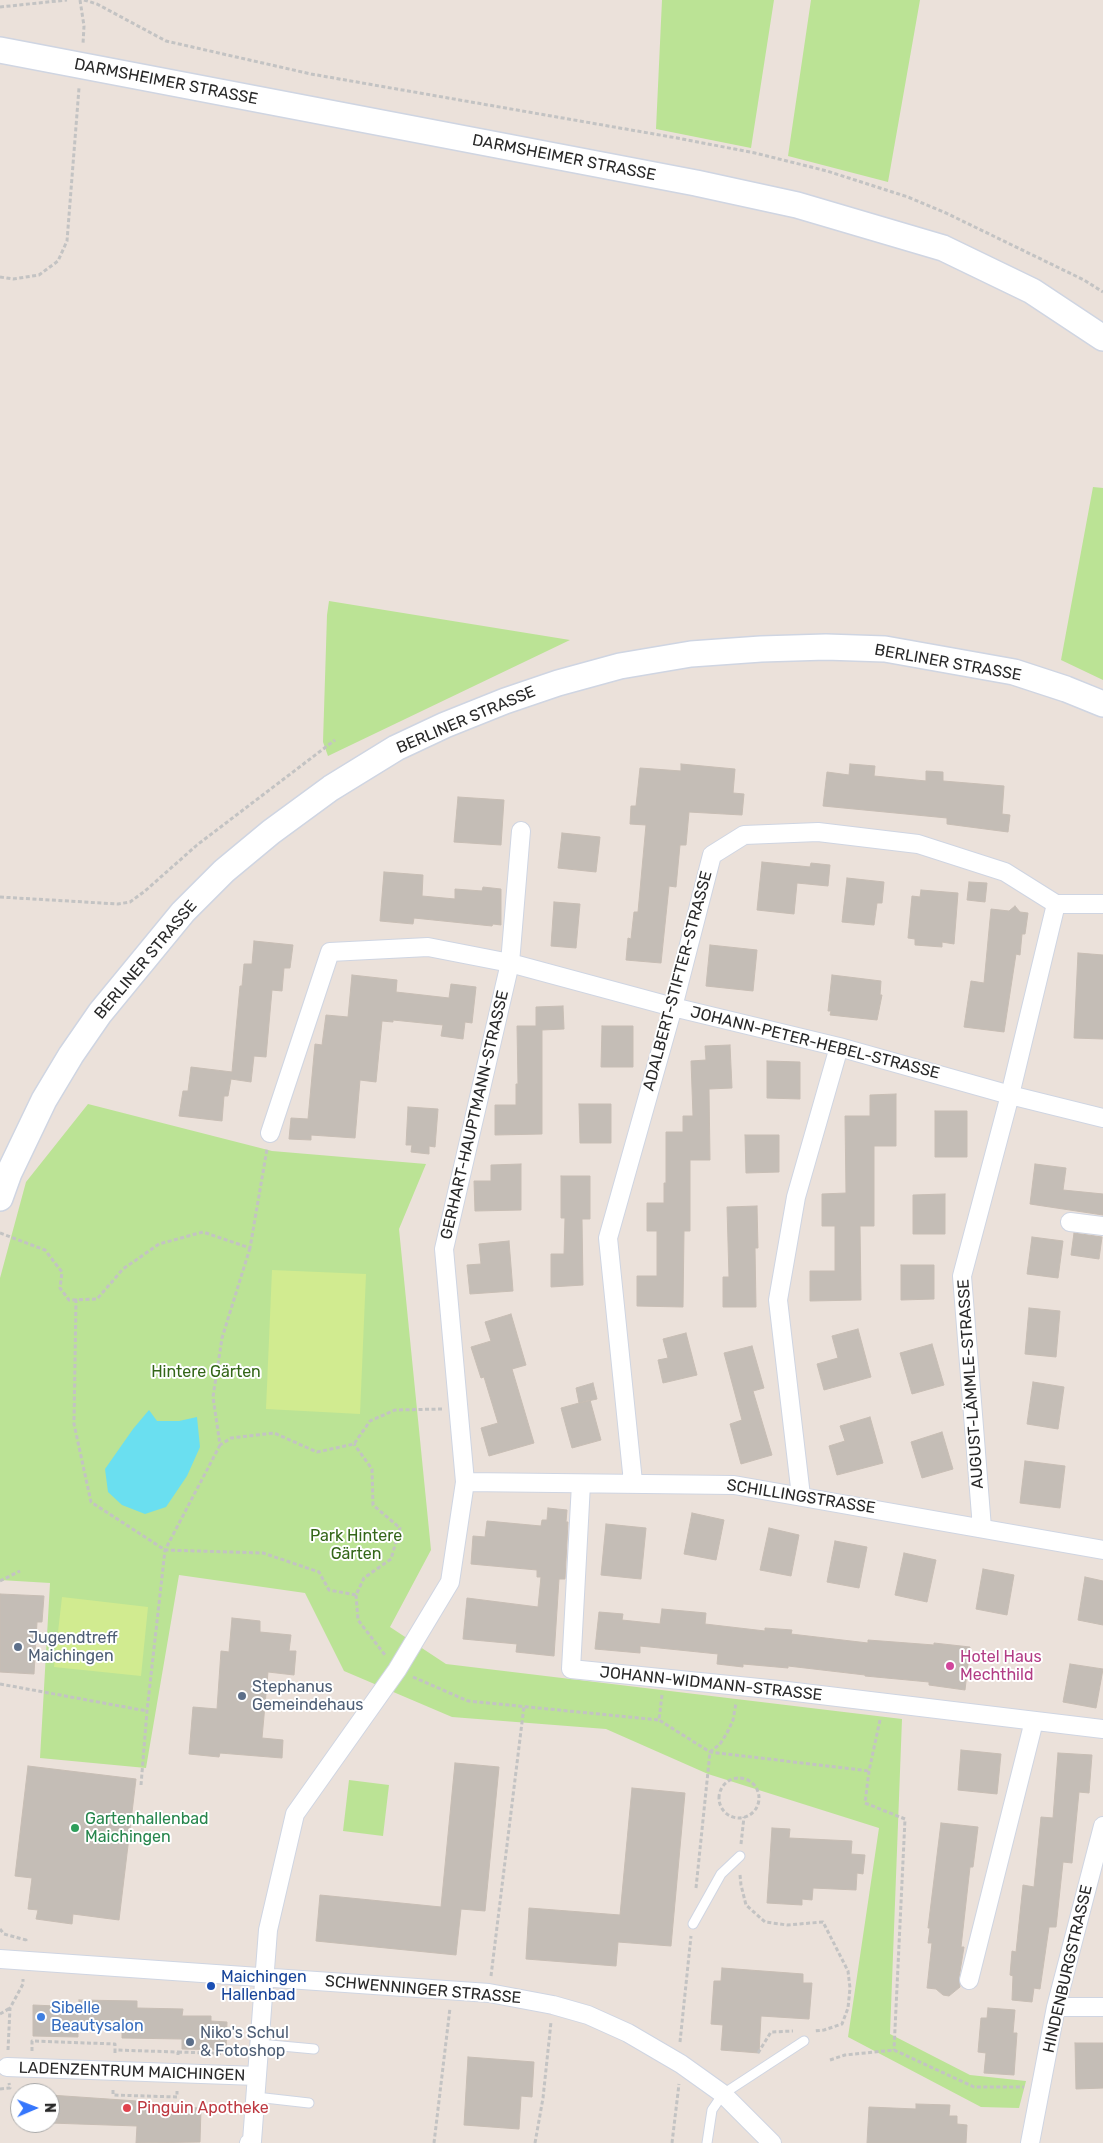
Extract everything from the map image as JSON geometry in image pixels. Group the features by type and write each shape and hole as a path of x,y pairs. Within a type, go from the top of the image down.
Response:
{"main road":[{"name":"DARMSHEIMER STRASSE","path":"0,50 696,183 798,205 943,248 1032,291 1103,338"},
{"name":"BERLINER STRASSE","path":"0,1198 4,1171 71,1055 100,1013 183,912 224,871 264,837 331,788 396,748 445,725 505,701 558,683 620,666 691,654 761,649 826,647 885,649 1014,672 1066,689 1103,704"}],"street":[{"name":"GERHART-HAUPTMANN-STRASSE","path":"252,2142 268,1930 295,1814 397,1670 450,1582 465,1482 444,1249 510,963 521,832"},
{"name":"ADALBERT-STIFTER-STRASSE","path":"633,1482 608,1238 673,1007 712,855 744,834 818,832 918,844 1005,872 1056,904"},
{"path":"1010,1095 1056,904 1103,904"},
{"name":"JOHANN-PETER-HEBEL-STRASSE","path":"270,1133 330,952 428,947 510,963 673,1007 839,1047 1010,1095 1103,1118"},
{"path":"801,1496 778,1300 796,1197 839,1047"},
{"name":"AUGUST-LÄMMLE-STRASSE","path":"982,1528 962,1276 1010,1095"},
{"path":"1070,1222 1103,1226"},
{"name":"SCHILLINGSTRASSE","path":"465,1482 582,1484 633,1482 734,1485 1103,1550"},
{"name":"JOHANN-WIDMANN-STRASSE","path":"582,1484 571,1669 741,1686 1103,1729"},
{"path":"969,1980 1034,1721"},
{"name":"HINDENBURGSTRASSE","path":"1030,2143 1056,2007 1103,1826"},
{"name":"SCHWENNINGER STRASSE","path":"0,1959 489,1993 553,2005 588,2015 628,2033 681,2064 723,2094 772,2143"},
{"path":"1056,2007 1103,2007"},
{"name":"LADENZENTRUM MAICHINGEN","path":"7,2067 257,2076"}],"lane":[{"path":"693,1924 721,1874 740,1856"},
{"path":"707,2143 712,2110 723,2094 805,2036"},
{"path":"260,2044 314,2049"},
{"path":"256,2098 309,2104"}],"path":[{"path":"0,7 68,0"},
{"path":"0,277 13,279 40,275 58,261 67,241 84,26 82,0 96,4 166,41 311,74 677,138 755,153 827,171 908,197 946,213 1084,280 1103,292"},
{"path":"0,897 118,904 130,902 145,892 197,845 335,740"},
{"path":"220,1445 213,1397 222,1338 250,1248 270,1133"},
{"path":"0,1233 45,1250 62,1272 60,1288 69,1300 97,1299 123,1269 159,1244 203,1232 250,1248"},
{"path":"76,1299 74,1424 91,1502 165,1550 263,1553 319,1572 329,1590 356,1595"},
{"path":"141,1785 147,1711 165,1550 220,1445 231,1438 274,1433 317,1452 354,1444 370,1421 395,1410 458,1408"},
{"path":"354,1444 372,1469 372,1505 400,1528 392,1558 364,1578 356,1595 358,1620 397,1670 468,1701 660,1720 710,1752 869,1771"},
{"path":"0,1581 20,1571"},
{"path":"660,1720 663,1679"},
{"path":"0,1684 147,1711"},
{"path":"710,1752 720,1744 727,1733 733,1720 741,1686"},
{"path":"884,1704 869,1771 865,1803 906,1819 894,2050"},
{"path":"489,1993 524,1706"},
{"path":"738,1778 752,1784 758,1793 758,1805 750,1815 744,1817 739,1819 726,1815 720,1806 719,1793 722,1786 729,1780 738,1778"},
{"path":"744,1817 740,1856 740,1885 746,1904 755,1915 765,1922 787,1925 823,1922 848,1971 850,1988 848,2008 842,2024 805,2036"},
{"path":"7,2067 10,2008 22,1984"},
{"path":"434,2143 452,1990"},
{"path":"535,2143 543,2098 553,2005"},
{"path":"0,2014 10,2008"},
{"path":"764,2044 770,2032 797,2031"},
{"path":"178,2052 239,2055 240,2045"},
{"path":"830,2060 845,2055 894,2050 974,2087 1042,2087"},
{"path":"672,2143 681,2064"},
{"path":"113,2090 113,2095 176,2097 177,2091"}],"green space":[{"path":"662,0 774,0 751,148 656,129"},
{"path":"811,0 920,0 888,182 788,156"},
{"path":"1093,487 1103,488 1103,680 1061,660"},
{"path":"329,601 570,640 328,756 323,742"},
{"name":"Hintere Gärten","path":"88,1104 272,1151 426,1164 399,1229 431,1550 390,1627 446,1664 902,1719 890,2034 970,2075 1026,2081 1019,2108 981,2107 848,2037 879,1828 708,1774 606,1729 452,1717 344,1671 305,1593 179,1575 146,1768 40,1758 50,1583 0,1580 0,1278 26,1182"},
{"path":"272,1270 366,1274 360,1414 266,1409"},
{"path":"62,1597 148,1607 141,1676 54,1667"},
{"path":"349,1780 389,1785 383,1836 343,1831"}],"water":[{"path":"149,1410 157,1421 179,1421 197,1417 200,1447 187,1476 166,1507 145,1514 122,1505 108,1492 105,1469"}],"building":[{"path":"681,764 735,769 733,793 744,794 742,815 689,812 686,845 680,845 676,887 669,886 661,963 626,960 628,938 631,939 634,912 638,912 646,825 630,824 631,806 636,806 640,768 681,771"},
{"path":"850,764 875,766 874,776 926,781 926,771 943,772 943,781 1004,786 1002,814 1010,815 1008,832 947,824 947,818 823,806 827,772 849,775"},
{"path":"458,797 504,800 501,845 454,842"},
{"path":"562,833 600,837 596,872 558,868"},
{"path":"762,862 810,867 811,863 830,865 828,886 797,883 794,914 757,910"},
{"path":"384,872 423,875 422,896 455,899 455,889 482,891 483,887 501,889 501,925 493,924 492,926 414,918 413,924 380,921"},
{"path":"847,878 884,882 882,903 877,903 874,925 842,922"},
{"path":"969,882 987,883 985,902 967,900"},
{"path":"921,890 958,893 954,944 942,942 942,947 915,945 915,939 908,938 912,896 920,897"},
{"path":"554,902 580,904 576,948 551,946"},
{"path":"1015,906 1020,912 1028,913 1025,934 1022,934 1020,955 1016,954 1004,1032 964,1027 971,981 984,983 991,909 1009,911"},
{"path":"254,941 293,945 290,968 284,968 282,991 272,990 266,1057 254,1056 251,1082 231,1079 228,1096 224,1096 222,1121 179,1116 183,1091 188,1091 191,1067 232,1072 240,986 242,986 244,964 252,964"},
{"path":"710,945 757,950 753,991 706,986"},
{"path":"1078,953 1103,955 1103,1039 1074,1038"},
{"path":"352,975 397,980 396,992 449,998 451,984 476,987 472,1023 465,1022 463,1039 441,1036 443,1025 393,1020 393,1022 382,1021 376,1082 360,1080 355,1138 311,1135 311,1140 289,1139 291,1118 308,1119 315,1044 322,1045 326,1015 348,1017"},
{"path":"832,975 881,981 880,995 882,995 877,1020 830,1015 831,1011 828,1011"},
{"path":"563,1006 564,1029 542,1030 542,1134 495,1135 495,1105 516,1105 516,1084 518,1084 517,1026 536,1026 536,1007"},
{"path":"602,1026 633,1026 633,1067 601,1067"},
{"path":"730,1045 732,1088 709,1089 710,1160 690,1160 690,1231 684,1231 683,1307 637,1306 637,1276 657,1276 657,1231 647,1231 647,1203 664,1203 666,1132 683,1132 683,1116 693,1116 691,1061 706,1060 705,1046"},
{"path":"767,1061 800,1062 800,1099 767,1098"},
{"path":"896,1094 896,1146 874,1146 874,1226 860,1226 861,1300 810,1301 810,1271 835,1271 835,1226 822,1226 822,1194 846,1193 845,1116 870,1116 870,1095"},
{"path":"579,1104 611,1104 611,1143 580,1143"},
{"path":"408,1107 438,1109 435,1147 429,1146 429,1154 411,1152 412,1145 406,1145"},
{"path":"935,1111 967,1111 967,1157 935,1157"},
{"path":"745,1135 779,1135 779,1172 746,1173"},
{"path":"521,1164 521,1210 475,1211 474,1181 491,1181 491,1165"},
{"path":"1035,1164 1066,1168 1063,1190 1103,1194 1103,1215 1030,1204"},
{"path":"561,1176 590,1176 590,1219 582,1219 583,1285 551,1287 551,1254 564,1254 565,1218 561,1218"},
{"path":"945,1194 945,1234 913,1234 913,1195"},
{"path":"757,1206 758,1248 755,1248 756,1307 723,1307 723,1277 729,1277 727,1207"},
{"path":"1074,1233 1102,1237 1099,1259 1071,1255"},
{"path":"1032,1237 1063,1241 1058,1278 1027,1274"},
{"path":"509,1241 513,1291 470,1294 467,1265 481,1264 479,1244"},
{"path":"901,1265 934,1265 934,1299 901,1300"},
{"path":"1029,1308 1060,1311 1056,1357 1025,1354"},
{"path":"511,1314 526,1365 512,1369 534,1443 489,1456 481,1428 498,1423 484,1377 481,1378 471,1347 491,1341 485,1322"},
{"path":"858,1329 871,1377 824,1390 817,1364 838,1358 832,1336"},
{"path":"686,1333 697,1375 663,1383 658,1360 668,1358 663,1339"},
{"path":"932,1344 944,1385 912,1394 900,1353"},
{"path":"752,1346 764,1388 753,1391 772,1455 741,1464 730,1424 742,1420 724,1353"},
{"path":"1033,1382 1064,1387 1058,1429 1027,1424"},
{"path":"593,1383 597,1399 579,1403 576,1388"},
{"path":"590,1400 601,1440 572,1448 561,1408"},
{"path":"870,1417 883,1463 837,1475 829,1446 845,1441 840,1426"},
{"path":"942,1432 953,1469 922,1478 911,1442"},
{"path":"1025,1461 1065,1466 1060,1508 1020,1503"},
{"path":"548,1508 567,1510 566,1522 568,1522 565,1579 559,1579 554,1656 516,1652 517,1644 463,1639 467,1598 538,1607 541,1577 537,1577 537,1570 471,1564 473,1536 485,1537 487,1521 541,1526 542,1520 547,1520"},
{"path":"692,1513 724,1520 716,1560 684,1554"},
{"path":"606,1524 646,1528 641,1579 601,1575"},
{"path":"769,1528 799,1535 791,1576 760,1570"},
{"path":"835,1541 867,1547 859,1588 827,1582"},
{"path":"904,1553 936,1560 927,1602 895,1595"},
{"path":"983,1569 1014,1575 1007,1615 976,1609"},
{"path":"1085,1577 1103,1581 1103,1625 1078,1620"},
{"name":"Jugendtreff Maichingen","path":"0,1594 44,1596 42,1622 37,1622 34,1674 0,1672"},
{"path":"662,1609 706,1613 705,1624 765,1631 765,1628 792,1630 791,1634 868,1643 868,1640 934,1645 934,1643 970,1647 965,1690 929,1685 929,1682 788,1666 788,1668 743,1664 743,1667 717,1664 718,1654 640,1646 640,1653 595,1649 599,1612 623,1614 622,1620 660,1624"},
{"name":"Stephanus Gemeindehaus","path":"232,1618 260,1621 260,1632 291,1635 289,1651 296,1651 294,1675 268,1672 262,1738 283,1740 282,1758 220,1753 219,1757 189,1754 193,1707 217,1709 221,1651 229,1652"},
{"path":"1070,1664 1103,1669 1096,1708 1063,1702"},
{"path":"961,1750 1001,1754 997,1794 958,1790"},
{"path":"1058,1753 1092,1755 1089,1793 1079,1792 1072,1863 1063,1862 1056,1927 1049,1927 1040,1989 1034,1988 1032,2002 1012,2000 1013,1976 1010,1975 1012,1951 1016,1952 1023,1885 1034,1887 1041,1817 1053,1818"},
{"path":"455,1763 499,1767 485,1911 461,1909 456,1955 316,1941 320,1895 441,1907"},
{"name":"Gartenhallenbad Maichingen","path":"28,1766 136,1779 119,1920 73,1914 72,1924 36,1919 38,1910 28,1909 32,1878 15,1876"},
{"path":"632,1788 685,1793 671,1946 618,1942 616,1966 526,1959 529,1908 620,1915"},
{"path":"941,1823 978,1827 973,1867 970,1867 961,1947 964,1947 959,1978 960,1987 949,1996 943,1995 936,1989 927,1988 932,1943 928,1943 930,1928 928,1928"},
{"path":"772,1828 790,1829 789,1838 852,1841 851,1854 865,1855 863,1874 857,1873 856,1890 813,1888 812,1900 802,1899 802,1905 767,1903"},
{"path":"722,1968 803,1974 803,1983 812,1983 809,2019 761,2016 759,2053 721,2050 723,2025 711,2024 714,1981 721,1981"},
{"path":"79,2000 137,2001 137,2008 183,2009 182,2016 211,2016 211,2021 227,2022 226,2050 182,2049 182,2039 122,2038 122,2028 78,2027 78,2037 33,2036 33,2005 79,2007"},
{"path":"988,2008 1015,2010 1013,2033 1017,2033 1014,2075 984,2073 986,2053 978,2052 981,2018 987,2018"},
{"path":"1075,2043 1103,2043 1103,2088 1076,2089"},
{"path":"468,2057 534,2062 532,2097 521,2096 519,2129 464,2125"},
{"path":"60,2096 137,2101 137,2105 201,2108 200,2142 136,2143 137,2126 60,2123"},
{"path":"916,2104 950,2105 949,2116 957,2116 957,2124 967,2125 966,2143 867,2143 869,2107 916,2109"}],"place":[{"name":"Jugendtreff Maichingen","path":"18,1647"},
{"name":"Hotel Haus Mechthild","path":"950,1666"},
{"name":"Stephanus Gemeindehaus","path":"242,1696"},
{"name":"Gartenhallenbad Maichingen","path":"75,1828"},
{"name":"Maichingen Hallenbad","path":"211,1986"},
{"name":"Sibelle Beautysalon","path":"41,2017"},
{"name":"Niko's Schul & Fotoshop","path":"190,2042"},
{"name":"Pinguin Apotheke","path":"127,2108"}],"park label":[{"name":"Park Hintere Gärten","path":"356,1545"}]}
